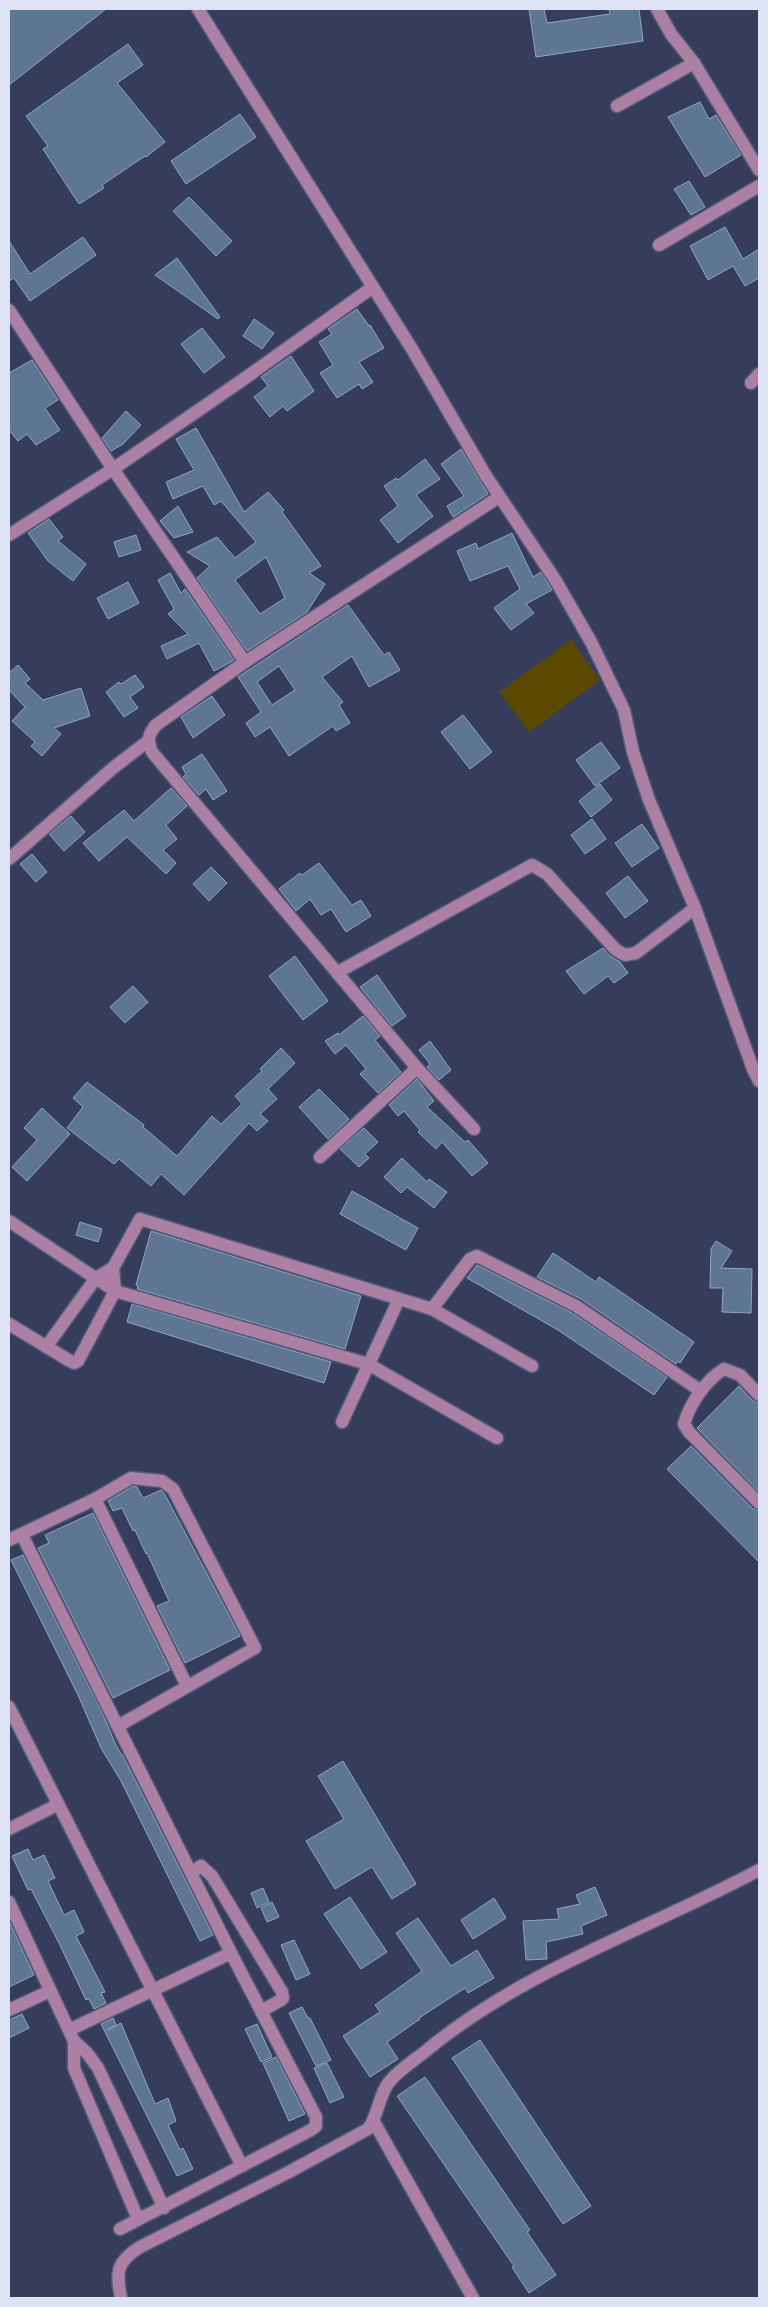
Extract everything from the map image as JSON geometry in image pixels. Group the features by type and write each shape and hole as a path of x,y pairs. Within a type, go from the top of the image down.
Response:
{"street":[{"path":"198,9 412,349 500,497 560,589 591,642 624,710 633,752 649,800 695,908 759,1081"},
{"path":"657,9 671,34 694,63 759,170"},
{"path":"616,106 694,63"},
{"path":"659,245 759,186"},
{"path":"9,535 113,469 373,287"},
{"path":"11,318 245,662"},
{"path":"474,1129 417,1068 152,752 148,741 150,733 156,725 245,662 500,497"},
{"path":"9,859 113,768 148,741"},
{"path":"338,972 532,865 547,874 616,950 624,955 636,953 695,908"},
{"path":"320,1157 417,1068"},
{"path":"9,1324 70,1361 74,1363 78,1361 114,1291 113,1268 136,1223 140,1219 432,1309 532,1366"},
{"path":"9,1220 114,1291 368,1364 497,1438"},
{"path":"432,1309 470,1259 477,1256 576,1306 701,1391"},
{"path":"46,1347 96,1278 113,1268"},
{"path":"342,1422 399,1299"},
{"path":"759,1395 740,1375 724,1369 715,1374 701,1391 684,1424 689,1432 759,1503"},
{"path":"9,1540 95,1498 131,1478 162,1480 173,1489 255,1648 253,1651 118,1726"},
{"path":"95,1498 187,1686"},
{"path":"22,1534 231,1953 263,2010 316,2117 316,2126 311,2130 164,2208 120,2229"},
{"path":"9,1708 242,2166"},
{"path":"9,1829 57,1805"},
{"path":"191,1873 201,1866 212,1876 282,1992 283,1998 281,2000 263,2010"},
{"path":"121,2298 117,2275 120,2265 132,2253 361,2134 374,2122 381,2097 390,2081 471,2016 561,1966 759,1870"},
{"path":"9,1902 72,2036 88,2053 98,2068 164,2208"},
{"path":"72,2036 153,1988 231,1953"},
{"path":"9,2010 50,1991"},
{"path":"72,2036 74,2068 138,2219"},
{"path":"374,2122 474,2298"}],"shaded area":[{"path":"571,640 600,680 529,732 499,692"}],"building":[{"path":"9,9 106,9 9,85"},
{"path":"529,9 544,9 547,23 610,14 609,9 639,9 643,41 536,57"},
{"path":"128,44 143,65 117,83 165,142 146,157 102,185 104,188 79,204 43,149 48,146 26,116"},
{"path":"700,102 709,119 716,115 741,155 705,177 668,117"},
{"path":"240,114 256,137 186,184 171,161"},
{"path":"689,181 705,207 691,215 674,189"},
{"path":"189,197 232,241 216,256 173,211"},
{"path":"725,227 743,259 759,249 759,278 745,286 733,266 708,280 690,246"},
{"path":"83,237 96,255 30,301 14,278 9,281 9,241 30,274"},
{"path":"177,258 220,317 218,319 155,275"},
{"path":"357,309 370,325 384,348 359,362 373,382 362,389 359,384 337,398 320,373 333,365 319,342 332,334 328,329"},
{"path":"254,319 274,333 262,349 243,336"},
{"path":"202,328 225,357 204,373 181,344"},
{"path":"291,356 314,391 287,411 283,406 270,417 254,397 268,386 261,377"},
{"path":"32,360 58,400 45,408 60,430 36,445 27,434 18,441 9,430 9,373"},
{"path":"126,411 141,425 123,444 111,451 102,438"},
{"path":"196,428 244,512 268,492 284,510 282,512 321,566 309,573 325,584 307,612 247,651 197,578 210,566 187,552 217,537 235,558 256,542 221,501 214,505 203,486 173,499 166,482 194,470 176,439","holes":["266,557 285,598 260,614 235,580"]},
{"path":"461,449 488,494 453,517 447,506 464,496 441,464"},
{"path":"425,459 440,479 416,495 433,516 398,543 380,520 398,506 384,486 396,478 398,480"},
{"path":"178,506 193,532 174,538 160,521"},
{"path":"49,519 63,537 58,541 86,564 73,581 48,561 28,533"},
{"path":"512,533 533,577 541,572 552,590 526,604 534,613 511,630 494,608 520,589 508,566 470,581 457,551 476,543 478,549"},
{"path":"136,535 141,550 119,557 114,542"},
{"path":"170,573 181,593 185,589 234,660 214,671 199,643 167,659 161,646 188,634 168,614 174,609 158,580"},
{"path":"128,582 139,603 108,619 97,598"},
{"path":"348,605 384,655 389,652 400,670 369,687 352,656 322,677 343,702 339,705 350,723 336,731 333,726 289,756 270,727 255,737 246,723 261,712 238,677","holes":["279,666 295,690 272,705 257,682"]},
{"path":"18,665 30,679 25,683 43,700 81,688 90,716 54,728 61,734 42,756 31,746 35,742 12,721 25,707 9,690 9,673"},
{"path":"135,675 144,687 130,697 138,708 124,717 106,692 119,682 121,684"},
{"path":"212,696 225,715 193,738 181,717"},
{"path":"463,715 492,752 470,769 441,732"},
{"path":"601,742 620,768 595,786 576,760"},
{"path":"202,754 227,791 213,800 206,789 199,795 183,777 186,774 182,767"},
{"path":"600,784 612,800 591,817 579,801"},
{"path":"171,788 187,806 166,825 177,839 163,850 176,863 166,874 127,837 99,861 83,843 124,810 134,821"},
{"path":"71,816 85,832 64,851 49,834"},
{"path":"592,819 606,839 585,854 571,835"},
{"path":"642,824 659,848 632,867 615,843"},
{"path":"32,854 47,872 36,882 20,864"},
{"path":"319,863 352,905 361,900 371,916 346,932 331,909 321,915 310,899 296,911 279,889 300,873 302,875"},
{"path":"211,867 227,883 209,901 193,884"},
{"path":"628,876 648,901 625,918 606,893"},
{"path":"603,948 610,956 620,962 628,973 614,983 608,976 584,994 566,971"},
{"path":"295,956 328,1001 303,1020 269,976"},
{"path":"377,975 406,1016 392,1026 360,987"},
{"path":"133,986 148,1002 125,1023 110,1007"},
{"path":"363,1016 380,1036 375,1040 401,1072 378,1093 360,1074 366,1069 346,1045 335,1054 325,1041 338,1033 339,1035"},
{"path":"430,1041 451,1070 439,1080 427,1067 430,1064 419,1050"},
{"path":"281,1048 295,1063 268,1089 277,1099 260,1114 268,1121 257,1131 249,1123 184,1195 161,1174 151,1186 119,1159 114,1164 67,1128 83,1107 73,1098 87,1082 144,1125 143,1127 177,1156 212,1116 221,1124 242,1104 235,1096 262,1071 260,1069"},
{"path":"417,1079 434,1101 427,1107 465,1142 468,1140 488,1163 472,1176 442,1142 436,1149 418,1132 420,1130 404,1111 398,1116 389,1105"},
{"path":"319,1089 349,1119 328,1139 299,1107"},
{"path":"42,1108 70,1134 27,1181 12,1167 37,1140 24,1128"},
{"path":"364,1128 378,1142 365,1154 369,1158 359,1167 340,1149"},
{"path":"402,1158 427,1182 429,1179 447,1192 434,1208 407,1187 401,1193 384,1177"},
{"path":"352,1191 418,1228 406,1250 340,1214"},
{"path":"80,1222 102,1229 98,1242 76,1235"},
{"path":"151,1231 361,1296 345,1349 137,1289 138,1286 136,1285"},
{"path":"716,1241 732,1251 721,1268 752,1269 751,1313 722,1312 723,1288 710,1288 711,1249"},
{"path":"553,1253 596,1282 599,1277 694,1342 680,1363 678,1361 676,1364 581,1299 537,1277"},
{"path":"477,1265 572,1313 667,1377 654,1395 558,1330 467,1278"},
{"path":"132,1304 331,1362 324,1383 127,1322"},
{"path":"739,1386 753,1401 759,1403 759,1492 697,1428"},
{"path":"691,1446 753,1509 759,1511 759,1562 667,1469"},
{"path":"133,1486 137,1487 143,1498 161,1490 164,1493 240,1636 185,1663 157,1606 169,1601 147,1553 135,1530 133,1531 122,1508 113,1511 108,1501"},
{"path":"93,1513 170,1670 113,1698 38,1548 49,1543 45,1535"},
{"path":"23,1555 102,1712 115,1743 213,1935 200,1941 121,1781 101,1748 77,1693 11,1560"},
{"path":"343,1761 416,1884 392,1899 372,1867 335,1889 306,1841 344,1819 318,1776"},
{"path":"28,1849 33,1860 44,1855 55,1878 48,1881 64,1915 74,1910 84,1932 76,1936 105,1992 101,1993 106,2003 94,2009 89,1999 86,2000 59,1943 31,1889 28,1890 12,1856"},
{"path":"595,1887 607,1915 581,1926 583,1934 546,1942 547,1959 526,1960 523,1921 559,1919 557,1909 580,1904 576,1895"},
{"path":"263,1888 269,1902 257,1908 251,1893"},
{"path":"350,1897 387,1952 361,1969 324,1914"},
{"path":"494,1898 506,1918 473,1939 461,1920"},
{"path":"272,1902 279,1917 267,1922 261,1908"},
{"path":"418,1918 451,1966 477,1950 494,1978 468,1993 465,1988 419,2018 387,2042 398,2059 370,2077 343,2036 380,2012 375,2005 422,1971 396,1933"},
{"path":"9,1921 34,1975 9,1987"},
{"path":"294,1940 310,1974 296,1980 281,1945"},
{"path":"302,2007 308,2018 310,2018 331,2060 316,2066 289,2013"},
{"path":"22,2014 29,2028 9,2038 9,2020"},
{"path":"113,2018 116,2025 107,2030 121,2023 155,2104 168,2098 176,2121 168,2125 180,2150 183,2148 193,2169 177,2176 101,2024"},
{"path":"257,2024 272,2057 261,2062 245,2029"},
{"path":"480,2040 591,2206 563,2224 452,2058"},
{"path":"276,2057 305,2114 289,2121 263,2063"},
{"path":"327,2063 344,2097 330,2103 314,2068"},
{"path":"425,2077 530,2230 527,2232 556,2275 529,2293 512,2267 514,2266 397,2096"}]}
